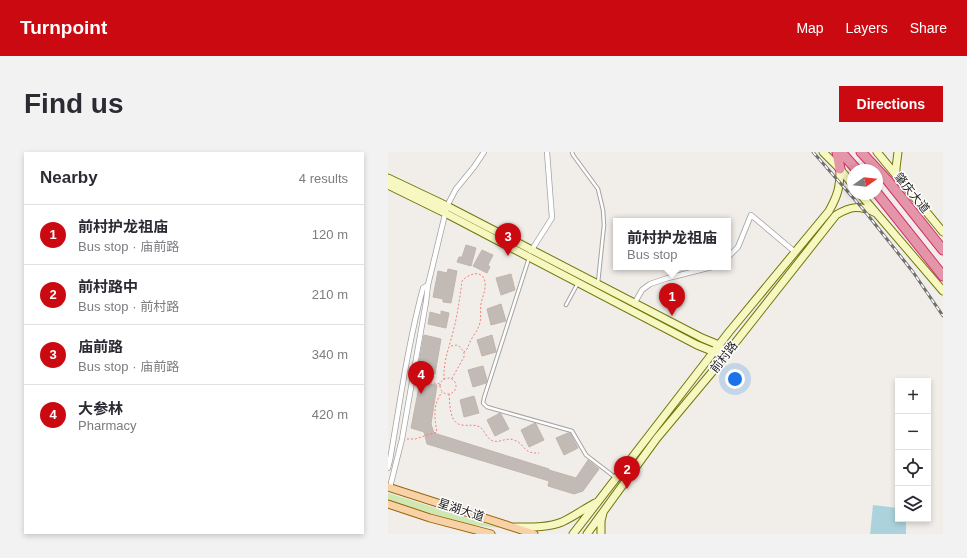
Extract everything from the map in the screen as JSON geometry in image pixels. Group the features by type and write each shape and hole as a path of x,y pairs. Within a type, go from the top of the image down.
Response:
{"highway":[{"path":"837,152 840,169"},
{"name":"肇庆大道","path":"861,152 888,181 943,250"},
{"path":"846,154 853,164"},
{"path":"883,200 943,276"}],"main road":[{"name":"星湖大道","path":"389,487 534,534"},
{"name":"星湖大道","path":"388,504 430,518 491,534"}],"street":[{"path":"389,487 402,440 428,285 446,209 456,190 484,152"},
{"path":"530,253 552,218 547,152"},
{"path":"823,152 847,178"},
{"path":"877,152 943,232"},
{"path":"896,175 898,152"},
{"name":"前村路","path":"572,534 719,345 829,211 837,196 840,185 840,169"},
{"path":"388,178 530,253 598,284 702,338 719,345 726,355"},
{"path":"388,185 446,209"},
{"path":"865,200 943,291"},
{"name":"前村路","path":"586,534 657,438 726,355 836,215 846,209 857,207 866,208 876,213"},
{"path":"731,254 738,247 752,215 795,252"},
{"path":"530,253 578,282 697,345 726,355"},
{"path":"630,310 642,290 650,284 700,270"},
{"path":"388,468 419,303 423,288 428,285"},
{"path":"513,527 556,524 572,517 598,501"},
{"path":"601,534 601,521 604,509"}],"lane":[{"path":"572,152 598,189 603,210 604,225 598,284"},
{"path":"530,253 483,403 487,407 572,431 586,455 616,479"},
{"path":"566,305 578,282"}],"path":[{"path":"442,392 440,387 444,380 446,352 450,346 455,326 462,281 470,274 478,274 484,278 486,288 481,306 480,324 470,342 469,347 464,352"},
{"path":"450,346 457,345 464,352 463,360 451,380"},
{"path":"412,379 441,384"},
{"path":"444,380 451,380 454,383 455,387 453,392 449,394"},
{"path":"442,392 449,394"},
{"path":"402,440 415,439 437,432 434,418 435,409 438,398 442,392"},
{"path":"449,394 450,410 455,422 462,425 479,426 491,440 494,441 510,438 520,443 524,449 532,453 539,453"}],"green space":[{"path":"388,493 499,528 465,524 388,500"}],"water":[{"path":"873,505 895,508 895,522 906,522 906,534 870,534"}],"building":[{"path":"466,245 476,248 471,266 457,262 459,257 462,257"},
{"path":"482,250 493,255 488,265 490,267 487,273 473,266"},
{"path":"448,269 457,271 451,303 443,302 443,299 433,297 438,271 447,273"},
{"path":"511,274 515,290 501,295 496,278"},
{"path":"501,304 506,321 491,325 487,309"},
{"path":"441,311 449,313 446,328 428,324 430,312 441,315"},
{"path":"424,335 441,339 435,374 426,372 428,365 419,363"},
{"path":"492,335 496,352 482,356 477,340"},
{"path":"483,366 487,380 486,383 473,387 468,370"},
{"path":"420,382 437,385 431,424 434,433 576,478 588,460 599,469 583,491 574,494 548,486 549,481 427,444 424,432 411,428"},
{"path":"474,396 479,413 464,417 460,400"},
{"path":"500,413 509,429 495,436 487,420"},
{"path":"535,423 544,440 529,447 521,430"},
{"path":"570,433 578,448 564,455 556,438"}],"railway":[{"path":"813,152 863,209 913,272 943,316"}],"place":[{"name":"庙前路","path":"508,256"},
{"name":"前村护龙祖庙","path":"672,316"},
{"name":"大参林","path":"421,394"},
{"name":"前村路中","path":"627,489"}]}
